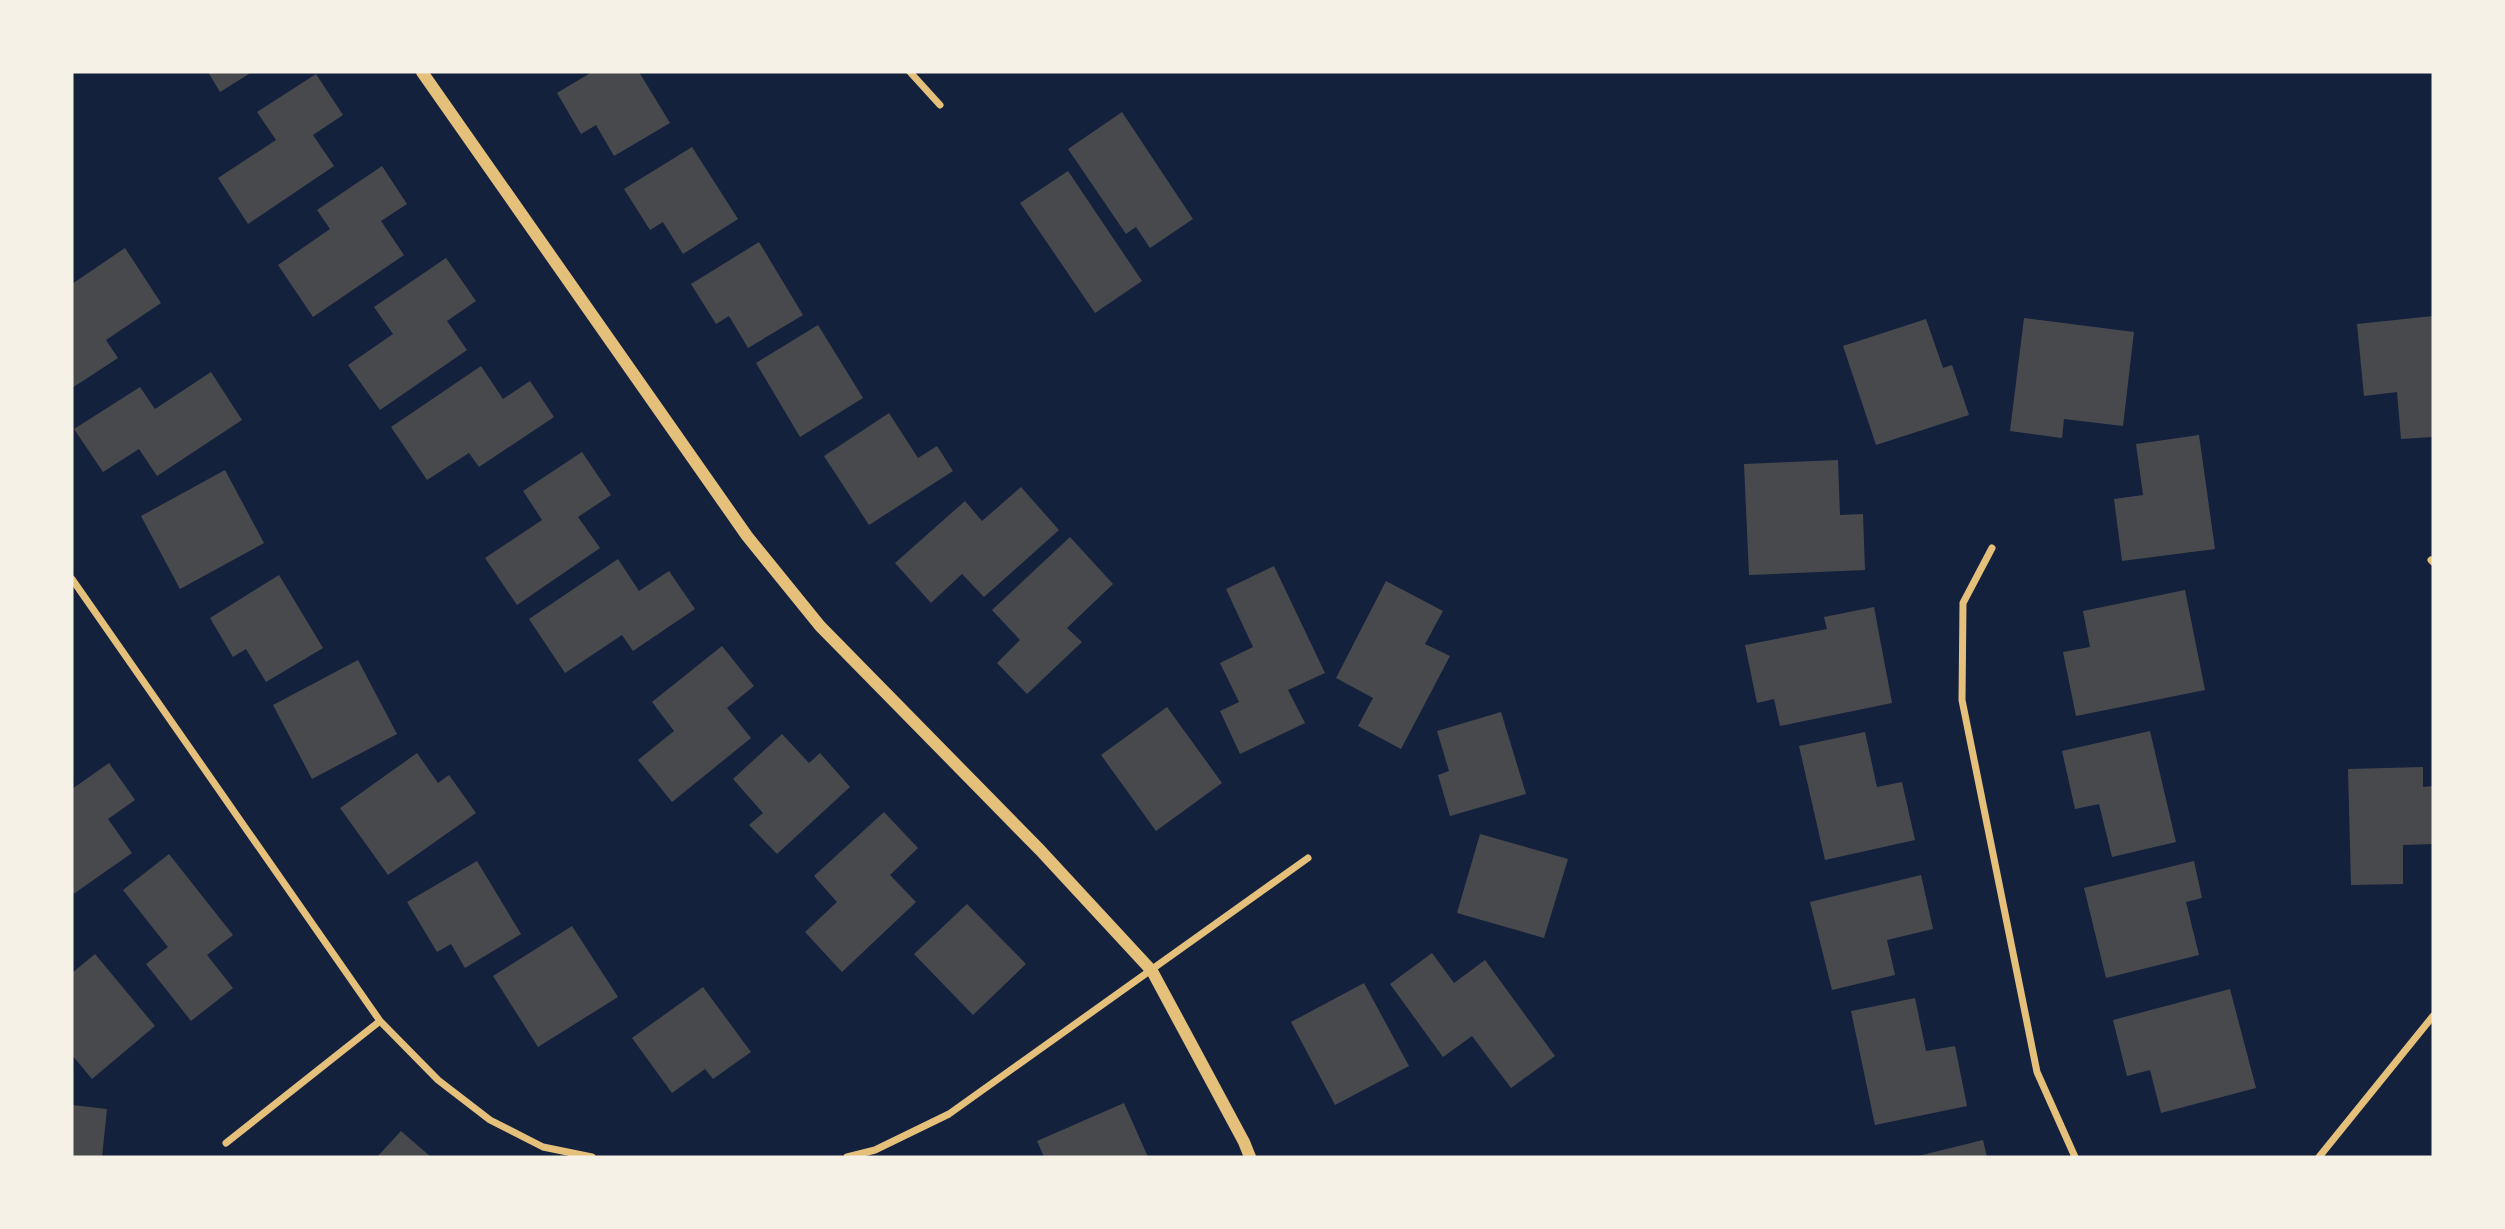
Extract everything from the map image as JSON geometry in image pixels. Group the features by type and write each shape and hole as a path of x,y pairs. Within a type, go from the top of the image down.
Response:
{"street":[{"path":"422,72 739,524 820,626 1040,850 1152,971 1250,1157"},
{"path":"910,72 940,105"},
{"path":"1992,548 1963,603 1962,700 2037,1072 2075,1157"},
{"path":"72,579 380,1021 438,1080 490,1119 543,1147 592,1157"},
{"path":"846,1157 875,1150 949,1114 1308,858"},
{"path":"2319,1157 2433,1016"},
{"path":"226,1143 380,1021"}],"building":[{"path":"208,72 252,72 220,92"},
{"path":"592,72 639,72 670,123 614,156 596,125 581,134 557,93"},
{"path":"316,74 343,115 313,135 334,166 248,224 218,178 276,140 257,112"},
{"path":"1122,112 1193,219 1150,248 1136,227 1126,234 1068,149"},
{"path":"692,147 738,219 683,254 663,222 650,230 624,189"},
{"path":"382,166 407,204 381,221 404,255 313,317 278,265 330,229 317,210"},
{"path":"1068,171 1142,281 1095,313 1020,203"},
{"path":"759,242 803,315 748,348 729,316 716,324 691,284"},
{"path":"125,248 161,303 106,340 118,358 72,388 72,284"},
{"path":"446,258 476,301 447,321 467,350 380,410 348,365 393,334 374,307"},
{"path":"2433,316 2433,437 2401,439 2397,392 2364,396 2357,324"},
{"path":"2024,318 2134,332 2123,426 2064,419 2062,438 2010,431"},
{"path":"1926,319 1943,368 1952,365 1969,415 1876,445 1843,346"},
{"path":"818,325 863,398 800,437 756,363"},
{"path":"481,366 503,399 530,381 554,417 479,467 469,453 427,480 391,427"},
{"path":"211,372 242,420 157,476 139,449 103,472 74,429 140,387 155,409"},
{"path":"889,413 918,458 937,446 953,471 869,525 824,456"},
{"path":"2199,435 2215,549 2122,561 2114,499 2143,495 2136,444"},
{"path":"582,452 611,495 578,517 600,548 517,605 485,558 542,520 523,491"},
{"path":"1838,460 1840,515 1863,514 1865,570 1749,575 1744,464"},
{"path":"225,470 264,543 180,589 141,516"},
{"path":"1021,487 1059,530 984,597 962,574 931,603 895,563 965,501 982,521"},
{"path":"1070,537 1113,584 1067,628 1082,642 1027,694 997,663 1020,640 992,610"},
{"path":"618,559 639,591 669,571 695,609 633,651 622,635 565,673 529,619"},
{"path":"1274,566 1325,673 1288,690 1305,723 1240,754 1220,711 1239,702 1220,663 1253,647 1226,589"},
{"path":"279,575 323,648 266,682 246,649 233,657 210,618"},
{"path":"1386,581 1443,611 1425,644 1450,656 1401,749 1358,726 1373,698 1336,678"},
{"path":"2185,590 2205,690 2076,716 2063,652 2090,647 2083,611"},
{"path":"1874,607 1892,703 1780,726 1774,699 1757,703 1745,645 1827,629 1824,617"},
{"path":"722,646 754,686 727,708 751,738 672,802 638,760 674,731 652,702"},
{"path":"358,660 397,734 312,779 273,705"},
{"path":"1167,707 1222,783 1156,831 1101,755"},
{"path":"1501,712 1526,794 1450,816 1438,775 1449,771 1437,731"},
{"path":"2150,731 2176,842 2112,857 2099,804 2075,809 2062,751"},
{"path":"1865,732 1877,787 1902,782 1915,840 1825,860 1799,746"},
{"path":"782,734 809,763 820,753 850,787 777,854 749,825 763,813 733,779"},
{"path":"417,753 438,783 449,775 476,813 388,875 340,808"},
{"path":"109,763 135,800 108,819 132,853 72,895 72,789"},
{"path":"2423,767 2423,787 2433,786 2433,844 2403,845 2403,884 2351,885 2348,769"},
{"path":"884,812 918,848 890,875 916,902 842,972 805,932 837,902 814,876"},
{"path":"1480,834 1568,859 1544,938 1457,913"},
{"path":"169,854 233,935 207,955 233,988 191,1021 146,964 168,947 123,890"},
{"path":"477,861 521,934 465,968 451,944 437,952 407,902"},
{"path":"2194,861 2202,898 2186,902 2199,955 2106,978 2084,888"},
{"path":"1921,875 1933,929 1887,940 1895,975 1832,990 1810,902"},
{"path":"967,904 1026,964 973,1015 914,954"},
{"path":"572,926 618,997 538,1047 493,976"},
{"path":"1432,953 1454,983 1485,960 1555,1056 1511,1088 1472,1036 1443,1057 1390,984"},
{"path":"95,954 155,1026 92,1079 72,1055 72,973"},
{"path":"1364,983 1409,1066 1335,1105 1291,1022"},
{"path":"703,987 751,1052 713,1079 705,1069 672,1093 632,1038"},
{"path":"2230,989 2256,1088 2161,1113 2150,1070 2127,1076 2113,1020"},
{"path":"1915,998 1926,1051 1955,1046 1967,1106 1875,1125 1851,1011"},
{"path":"1124,1103 1148,1157 1044,1157 1037,1141"},
{"path":"72,1105 107,1109 102,1157 72,1157"},
{"path":"401,1131 431,1157 377,1157"},
{"path":"1983,1140 1987,1157 1918,1157 1918,1156"}]}
